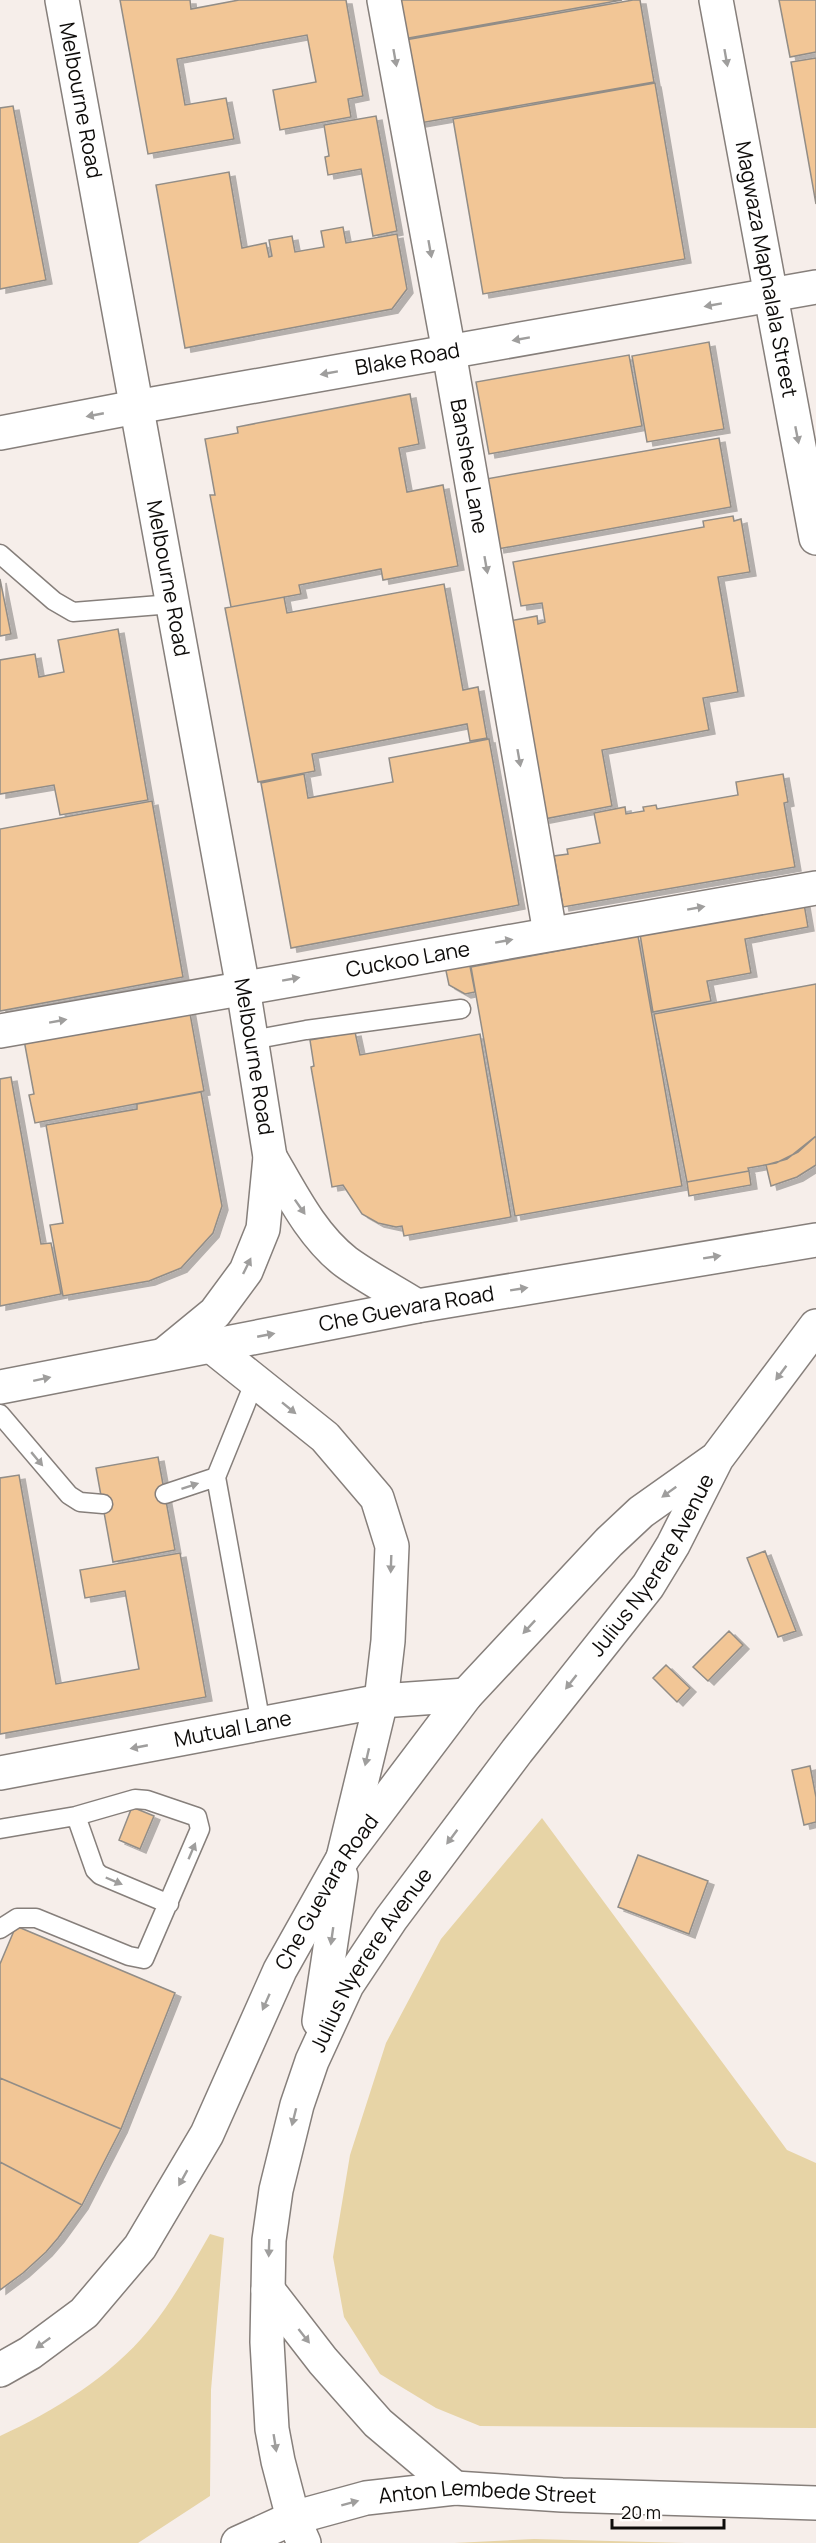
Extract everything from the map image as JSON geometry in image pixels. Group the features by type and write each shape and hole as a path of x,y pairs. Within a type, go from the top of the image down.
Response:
{"street":[{"name":"Melbourne Road","path":"62,0 243,988 270,1157 263,1229 246,1271 215,1313 165,1354"},
{"name":"Banshee Lane","path":"384,0 449,352 550,933"},
{"name":"Magwaza Maphalala Street","path":"716,0 816,538"},
{"name":"Blake Road","path":"0,433 816,287"},
{"name":"Cuckoo Lane","path":"0,1031 816,888"},
{"name":"Melbourne Road","path":"270,1157 296,1202 321,1238 345,1261 417,1306"},
{"name":"Che Guevara Road","path":"0,1388 417,1306 816,1240"},
{"path":"717,1458 816,1326"},
{"path":"210,1345 325,1437 377,1498 392,1546 388,1641 381,1701 344,1858 312,2061"},
{"name":"Che Guevara Road","path":"0,2370 30,2353 84,2313 140,2247 207,2134 280,1970 344,1858 466,1695 617,1534 641,1512 717,1458"},
{"name":"Julius Nyerere Avenue","path":"299,2531 278,2461 272,2429 267,2342 269,2240 276,2190 297,2105 312,2061 348,1985 391,1919 517,1751 648,1586 673,1545 717,1458"},
{"name":"Mutual Lane","path":"0,1773 381,1701 466,1695"},
{"path":"268,2290 324,2361 378,2423 455,2487"},
{"name":"Anton Lembede Street","path":"238,2543 299,2531 366,2498 455,2487 562,2495 816,2502"}],"lane":[{"path":"0,554 54,601 73,612 172,604"},
{"path":"252,1040 306,1030 460,1009"},
{"path":"255,1381 216,1477 261,1724"},
{"path":"0,1414 69,1495 80,1502 103,1504"},
{"path":"165,1494 216,1477"},
{"path":"0,1829 76,1816 135,1799 147,1800 197,1817 200,1833 146,1956 141,1959 36,1918 17,1918 0,1929"},
{"path":"76,1816 95,1870 100,1875 169,1904"}],"shaded area":[{"path":"542,1818 787,2150 816,2163 816,2428 480,2426 436,2408 380,2374 344,2317 333,2257 350,2155 386,2043 441,1939"},
{"path":"210,2234 224,2238 211,2390 210,2496 138,2543 0,2543 0,2436 60,2404 117,2363 148,2331 166,2308"},
{"path":"534,2539 686,2543 454,2543"}],"building":[{"path":"120,0 190,0 191,9 239,0 346,0 363,96 348,99 351,117 280,130 273,90 316,82 307,35 177,59 185,105 226,98 234,139 148,154"},
{"path":"397,0 622,0 403,39"},
{"path":"640,0 654,82 420,123 405,40"},
{"path":"779,0 816,0 816,52 790,57"},
{"path":"816,58 816,204 791,62"},
{"path":"655,83 685,259 483,294 453,119"},
{"path":"13,106 46,280 0,289 0,108"},
{"path":"376,116 397,231 373,236 361,169 328,175 325,157 329,156 324,125"},
{"path":"229,172 242,248 266,243 269,257 272,256 269,240 292,236 295,252 324,247 321,231 343,227 346,243 397,234 407,289 392,309 185,348 156,185"},
{"path":"709,342 724,429 647,442 632,356"},
{"path":"629,355 642,426 489,454 476,382"},
{"path":"410,394 419,444 399,448 407,492 443,485 458,566 383,580 381,569 299,585 301,594 231,607 210,495 215,495 205,439 238,433 237,427"},
{"path":"719,438 731,507 498,549 486,479"},
{"path":"733,516 734,521 741,519 750,572 718,577 738,692 703,698 709,730 602,750 612,806 544,819 509,621 537,616 538,624 545,622 542,603 521,606 513,562 704,527 703,521"},
{"path":"0,579 11,634 0,636"},
{"path":"444,584 463,690 478,687 487,738 470,741 467,724 312,754 315,771 258,782 225,608 284,597 287,613"},
{"path":"118,629 148,800 60,815 54,785 0,794 0,660 35,654 39,677 64,672 58,640"},
{"path":"489,739 519,905 291,948 261,783 304,774 308,798 393,782 389,758"},
{"path":"783,774 788,802 784,803 795,867 563,907 554,856 568,854 567,849 600,843 594,813 625,807 626,814 644,811 643,807 656,805 657,809 738,795 736,782"},
{"path":"152,801 183,977 0,1011 0,829"},
{"path":"803,898 808,927 745,939 751,973 707,981 711,1001 653,1012 639,928"},
{"path":"638,936 682,1186 515,1216 471,967"},
{"path":"469,961 475,992 465,994 449,985 445,966"},
{"path":"816,984 816,1136 798,1152 776,1163 748,1168 749,1171 687,1182 654,1014"},
{"path":"189,1008 204,1091 35,1123 29,1095 34,1094 24,1040"},
{"path":"355,1032 360,1055 480,1034 511,1217 404,1236 402,1226 378,1223 362,1214 343,1185 332,1187 311,1067 314,1066 310,1040"},
{"path":"11,1077 41,1244 51,1243 61,1294 0,1306 0,1079"},
{"path":"201,1092 222,1206 213,1233 181,1268 149,1281 63,1296 50,1225 63,1223 46,1125 137,1109 137,1104"},
{"path":"816,1136 816,1165 797,1177 771,1186 766,1165 787,1159"},
{"path":"749,1171 751,1185 689,1196 687,1182"},
{"path":"158,1457 175,1550 113,1562 96,1468"},
{"path":"19,1475 56,1684 139,1669 125,1591 85,1598 80,1570 180,1553 206,1697 0,1734 0,1478"},
{"path":"765,1551 796,1631 778,1637 747,1558"},
{"path":"729,1631 743,1645 708,1681 693,1667"},
{"path":"666,1665 690,1688 677,1702 653,1678"},
{"path":"810,1766 816,1797 816,1822 804,1825 792,1770"},
{"path":"132,1807 154,1816 140,1849 119,1840"},
{"path":"638,1855 708,1881 689,1934 618,1907"},
{"path":"16,1926 175,1993 121,2129 0,2078 0,1964"},
{"path":"0,2078 121,2129 82,2205 0,2162"},
{"path":"0,2162 82,2205 46,2252 0,2290"}]}
